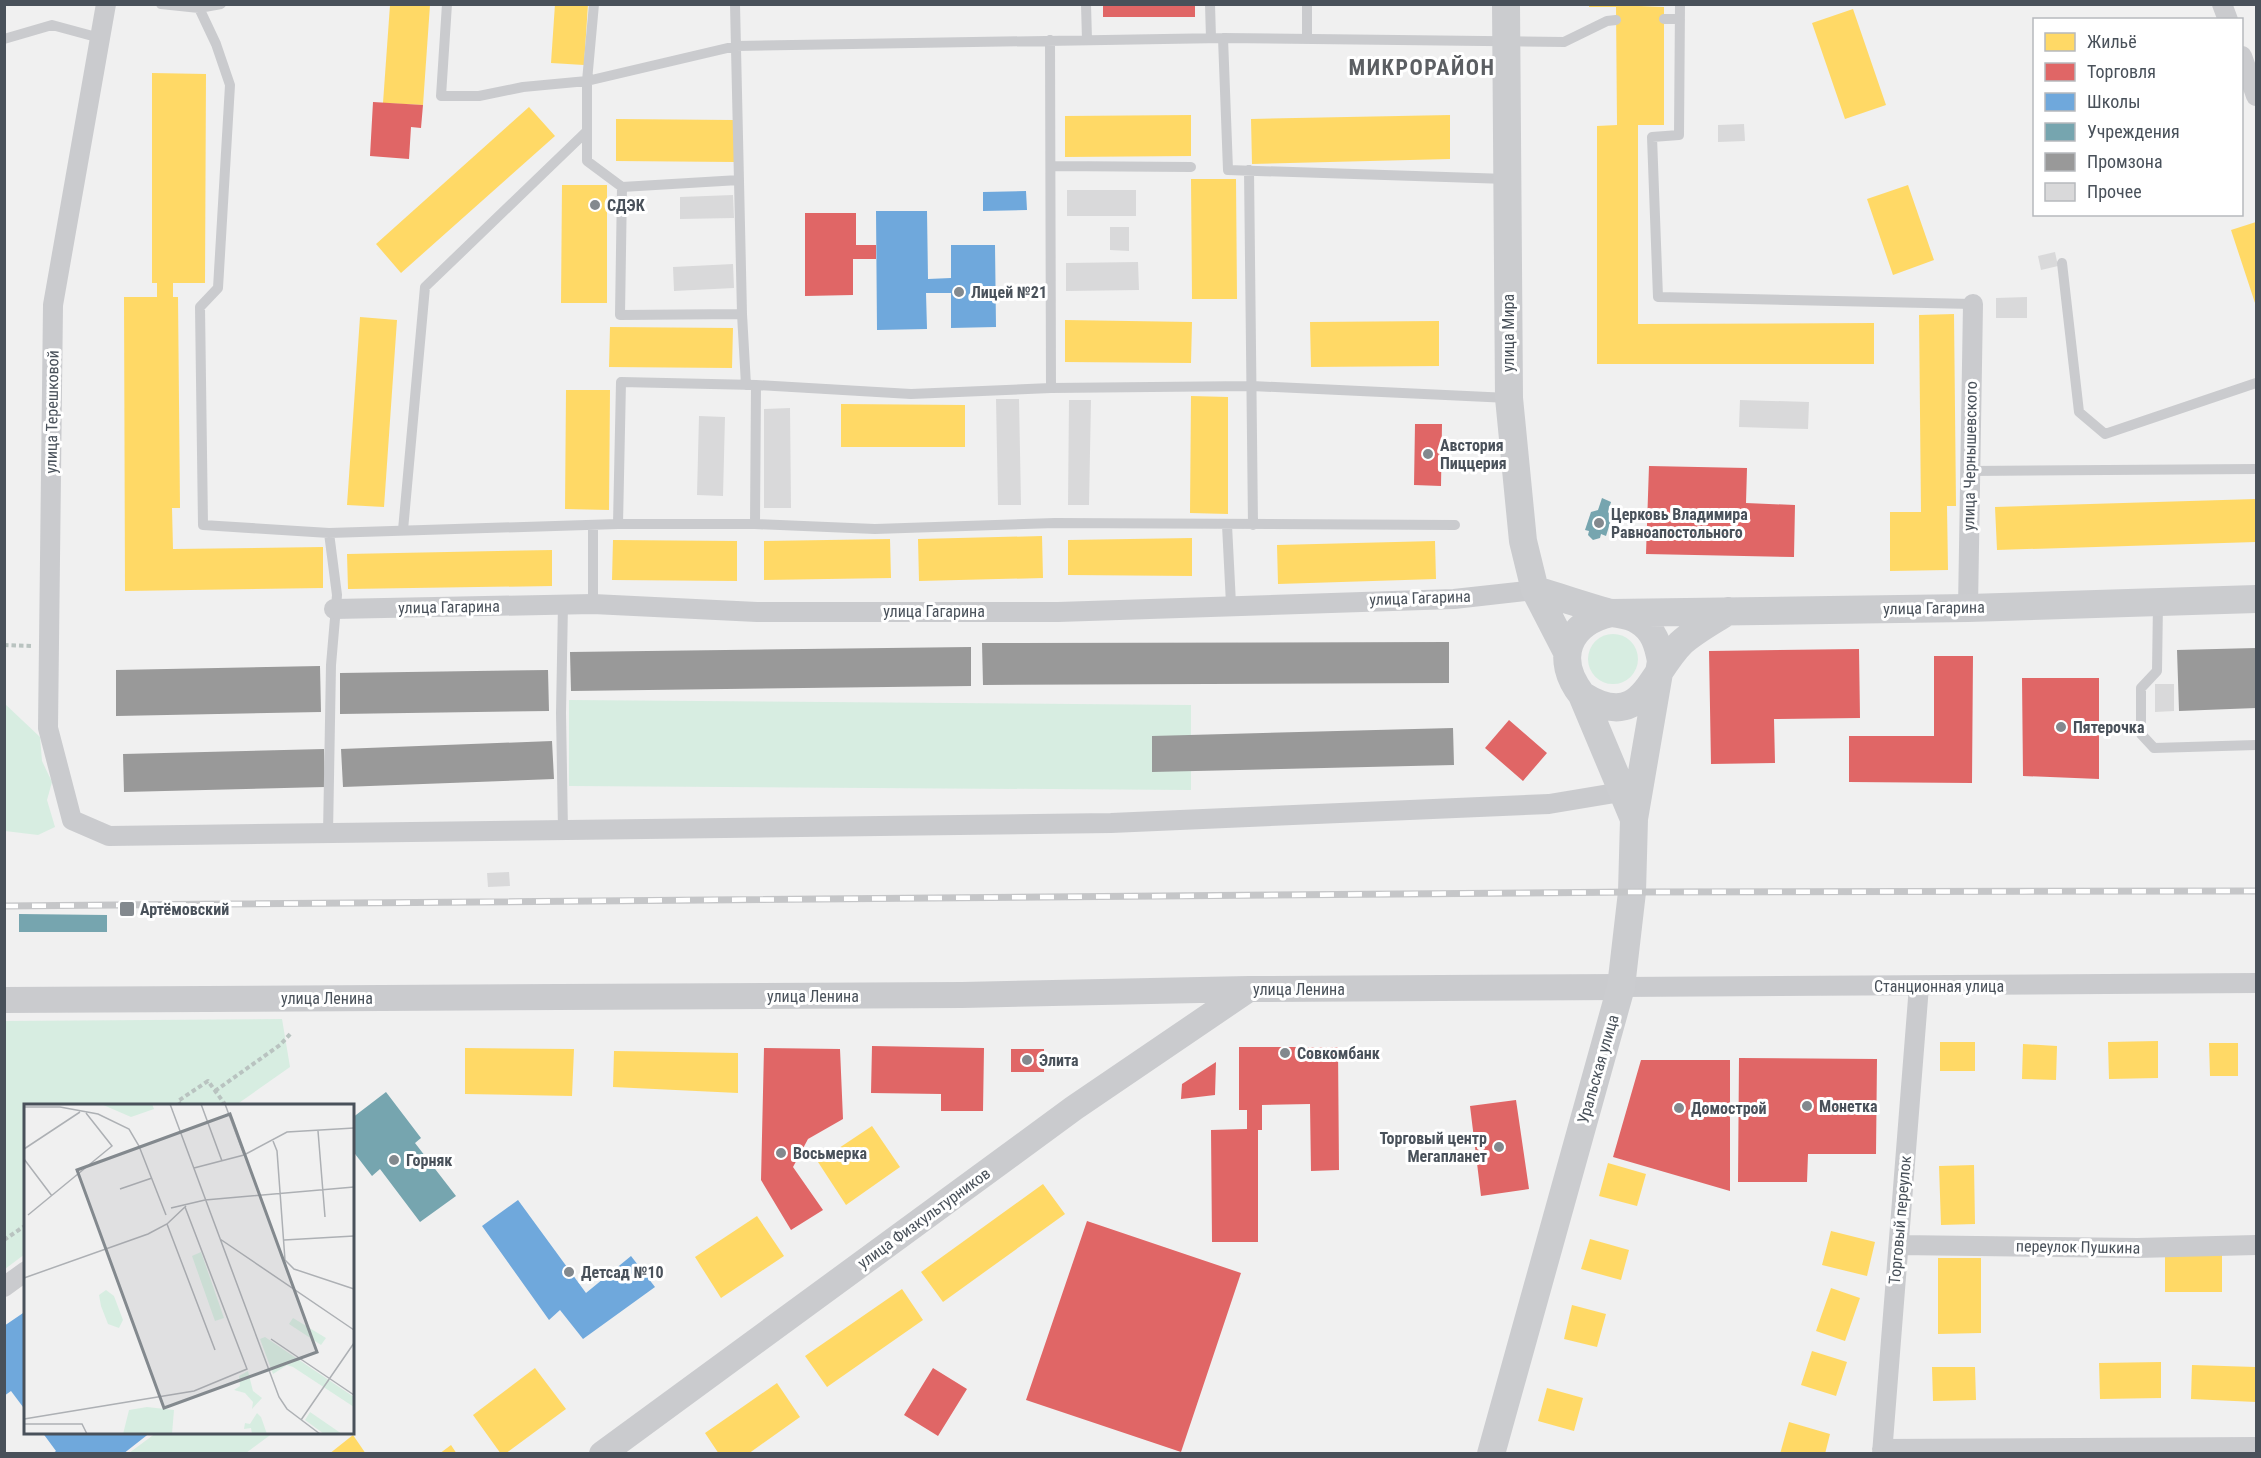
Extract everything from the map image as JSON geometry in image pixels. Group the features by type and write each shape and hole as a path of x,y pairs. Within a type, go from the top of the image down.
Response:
{"main road":[{"name":"улица Мира","path":"1506,4 1509,398 1523,541 1535,590 1567,652"},
{"path":"1535,590 1641,621 1652,632 1658,646 1661,661 1658,676"},
{"name":"улица Гагарина","path":"1611,613 1968,608 2256,599"},
{"path":"1582,695 1595,703 1610,707 1625,706 1639,700 1650,689 1682,643 1728,611"},
{"path":"1611,613 1595,616 1582,625 1572,637 1567,652 1567,668 1573,683 1582,695 1634,819"},
{"name":"Уральская улица","path":"1491,1454 1621,987 1632,892 1634,819 1658,676"}],"street":[{"name":"улица Терешковой","path":"106,4 53,305 48,728 72,820 109,836 328,834"},
{"path":"2243,61 2256,96"},
{"name":"улица Чернышевского","path":"1968,608 1972,304"},
{"name":"улица Гагарина","path":"334,609 593,604 757,612 1058,612 1231,604 1454,599 1535,590"},
{"path":"328,834 1111,822 1549,804 1621,792"},
{"name":"Станционная улица","path":"1621,987 2256,983"},
{"name":"Торговый переулок","path":"1882,1451 1919,986"},
{"name":"улица Ленина","path":"4,1000 962,995 1249,989 1621,987"},
{"name":"улица Физкультурников","path":"602,1454 1074,1108 1249,989"},
{"name":"переулок Пушкина","path":"1899,1245 2137,1248 2256,1245"},
{"path":"4,1287 24,1273"},
{"path":"1882,1451 2256,1447"}],"lane":[{"path":"161,4 199,8 221,4"},
{"path":"447,4 441,96 479,96 522,87 587,81 736,46 1211,38 1564,42 1607,21 1616,20"},
{"path":"594,4 587,81 587,161 622,187 739,180"},
{"path":"735,4 742,314 751,385 755,524"},
{"path":"1086,4 1087,40"},
{"path":"1210,4 1211,38"},
{"path":"1307,4 1307,39"},
{"path":"1680,4 1679,135 1652,137 1658,297 1972,304"},
{"path":"199,8 216,44 230,85 218,288 200,307 203,525 329,533 618,524 755,524 874,529 1055,523 1182,522 1227,525 1455,525"},
{"path":"1664,19 1680,19"},
{"path":"4,39 52,25 100,38"},
{"path":"1223,38 1228,170 1507,179"},
{"path":"1050,40 1051,388"},
{"path":"402,530 425,287 587,131"},
{"path":"1052,166 1191,167"},
{"path":"1249,170 1253,525"},
{"path":"622,187 620,315 742,314"},
{"path":"2062,263 2079,412 2106,434 2256,383"},
{"path":"618,524 621,382 751,385 911,394 1051,388 1252,387 1509,398"},
{"path":"1970,471 2256,469"},
{"path":"593,525 593,604"},
{"path":"1227,525 1231,604"},
{"path":"328,834 334,609 337,595 329,533"},
{"path":"2158,602 2157,671 2141,687 2140,734 2154,748 2256,745"},
{"path":"563,604 561,713 563,831"}],"path":[{"path":"4,645 49,646"},
{"path":"215,1091 280,1046 292,1032"},
{"path":"180,1104 178,1101 208,1081 223,1104"},
{"path":"4,1240 24,1226"}],"green space":[{"path":"1618,634 1631,641 1637,649 1637,669 1631,677 1623,683 1608,684 1595,677 1589,669 1588,654 1595,641 1603,635"},
{"path":"569,700 1191,705 1191,790 569,786"},
{"path":"4,703 40,737 42,761 52,782 47,800 55,827 38,835 5,831"},
{"path":"282,1019 290,1067 237,1104 24,1104 24,1255 5,1269 5,1021"},
{"path":"155,1434 272,1434 246,1453 129,1453"}],"building: Жильё":[{"path":"555,4 588,4 584,65 551,63"},
{"path":"1589,4 1664,7 1664,125 1638,125 1638,324 1874,323 1874,364 1597,364 1597,126 1617,125 1616,7 1589,7"},
{"path":"390,5 430,5 423,105 383,103"},
{"path":"1853,9 1886,105 1845,119 1812,23"},
{"path":"152,73 206,74 205,283 173,283 173,297 178,297 180,508 172,508 173,549 323,547 323,588 125,591 124,297 157,297 157,283 152,283"},
{"path":"529,107 555,136 401,273 376,244"},
{"path":"1191,115 1191,156 1065,157 1065,116"},
{"path":"1450,115 1450,159 1252,164 1251,119"},
{"path":"616,119 734,120 734,162 616,161"},
{"path":"1191,179 1236,179 1237,299 1192,299"},
{"path":"562,185 607,185 607,303 561,303"},
{"path":"1908,185 1934,260 1893,275 1867,199"},
{"path":"2256,222 2256,306 2231,230"},
{"path":"1954,314 1956,506 1947,506 1948,570 1890,571 1890,512 1921,512 1919,315"},
{"path":"360,317 397,320 384,507 347,505"},
{"path":"1065,320 1192,322 1191,363 1065,362"},
{"path":"1439,321 1439,366 1311,367 1310,322"},
{"path":"610,327 733,328 732,368 609,367"},
{"path":"566,390 610,390 609,510 565,509"},
{"path":"1191,396 1228,397 1228,514 1190,513"},
{"path":"841,404 965,405 965,447 841,447"},
{"path":"2256,499 2256,542 1997,550 1995,507"},
{"path":"1042,536 1043,578 919,581 918,539"},
{"path":"1192,538 1192,576 1068,575 1068,540"},
{"path":"890,539 891,578 764,580 764,541"},
{"path":"613,540 737,541 737,581 612,580"},
{"path":"1435,541 1436,579 1278,584 1277,545"},
{"path":"552,550 552,586 348,589 347,554"},
{"path":"2158,1041 2158,1078 2109,1079 2108,1042"},
{"path":"1940,1042 1975,1042 1975,1071 1940,1071"},
{"path":"2209,1043 2238,1043 2238,1076 2210,1076"},
{"path":"2023,1044 2057,1046 2056,1080 2022,1079"},
{"path":"465,1048 574,1049 572,1096 465,1094"},
{"path":"614,1051 738,1053 738,1093 613,1087"},
{"path":"872,1126 900,1167 846,1205 818,1162"},
{"path":"1608,1163 1646,1174 1637,1206 1599,1196"},
{"path":"1974,1165 1975,1224 1941,1225 1939,1166"},
{"path":"1043,1184 1065,1214 943,1302 921,1272"},
{"path":"757,1216 784,1256 721,1298 695,1257"},
{"path":"1831,1231 1875,1242 1867,1276 1822,1265"},
{"path":"1590,1239 1629,1250 1621,1280 1581,1269"},
{"path":"2165,1255 2222,1255 2222,1292 2165,1292"},
{"path":"1938,1258 1981,1258 1981,1333 1938,1334"},
{"path":"1831,1288 1860,1298 1845,1341 1816,1331"},
{"path":"902,1289 923,1320 827,1387 805,1356"},
{"path":"1572,1305 1606,1314 1597,1347 1564,1339"},
{"path":"1812,1351 1847,1362 1836,1396 1801,1385"},
{"path":"2161,1362 2161,1398 2100,1399 2099,1363"},
{"path":"2192,1365 2256,1367 2256,1402 2191,1399"},
{"path":"1932,1367 1975,1367 1976,1400 1933,1401"},
{"path":"535,1368 566,1409 505,1454 501,1454 473,1415"},
{"path":"777,1383 800,1417 748,1454 719,1454 705,1433"},
{"path":"1547,1388 1583,1398 1574,1431 1538,1421"},
{"path":"1789,1422 1830,1434 1825,1454 1780,1454"},
{"path":"353,1435 366,1454 329,1454"},
{"path":"451,1445 457,1454 439,1454"}],"building: Торговля":[{"path":"1103,4 1195,4 1195,17 1103,17"},
{"path":"373,102 423,105 421,128 411,127 409,159 370,156"},
{"path":"805,213 856,213 856,245 876,245 876,259 853,259 853,295 805,296"},
{"name":"Австория Пиццерия","path":"1415,424 1442,424 1441,486 1414,485"},
{"path":"1649,466 1747,468 1746,503 1795,505 1794,557 1646,554"},
{"path":"1859,649 1860,718 1774,719 1775,763 1711,764 1709,651"},
{"path":"1934,656 1973,656 1972,783 1849,782 1849,736 1934,736"},
{"name":"Пятерочка","path":"2022,678 2099,678 2099,779 2023,776"},
{"path":"1509,720 1547,753 1523,781 1485,748"},
{"path":"872,1046 984,1048 983,1111 941,1111 941,1094 871,1093"},
{"path":"1239,1047 1338,1047 1339,1170 1311,1171 1310,1104 1262,1105 1262,1130 1258,1130 1258,1242 1212,1242 1211,1130 1247,1129 1247,1110 1239,1110"},
{"name":"Восьмерка","path":"764,1048 840,1049 843,1119 808,1139 793,1167 823,1210 791,1230 761,1180"},
{"name":"Элита","path":"1011,1049 1044,1049 1044,1072 1011,1072"},
{"name":"Монетка","path":"1739,1058 1877,1059 1876,1154 1808,1154 1807,1182 1738,1182"},
{"name":"Домострой","path":"1641,1060 1730,1060 1730,1191 1613,1157"},
{"path":"1216,1062 1215,1095 1181,1099 1182,1084"},
{"name":"Торговый центр Мегапланет","path":"1516,1100 1529,1189 1481,1196 1470,1106"},
{"path":"1087,1221 1241,1273 1181,1452 1026,1400"},
{"path":"933,1368 967,1389 938,1436 904,1415"}],"building: Школы":[{"path":"1026,191 1027,210 983,211 983,192"},
{"name":"Лицей №21","path":"876,211 927,211 928,279 951,278 951,245 995,245 996,327 951,328 951,293 926,293 927,329 877,330"},
{"path":"518,1200 586,1293 631,1256 655,1287 583,1339 560,1310 549,1320 482,1226"},
{"path":"24,1312 24,1408 11,1391 4,1396 4,1326"},
{"path":"43,1434 148,1434 123,1454 52,1454 56,1451"}],"building: Учреждения":[{"name":"Церковь Владимира Равноапостольного","path":"1602,498 1611,502 1608,512 1612,517 1606,536 1601,534 1600,538 1593,540 1588,535 1589,531 1585,530 1591,512 1598,510"},
{"path":"19,914 107,915 107,932 19,932"},
{"name":"Горняк","path":"386,1092 421,1138 415,1143 456,1196 420,1222 380,1169 372,1176 354,1153 354,1116"}],"building: Промзона":[{"path":"1449,642 1449,683 983,685 982,643"},
{"path":"971,647 971,686 571,691 570,652"},
{"path":"2256,648 2256,708 2179,711 2177,650"},
{"path":"320,666 321,712 116,716 116,670"},
{"path":"548,670 549,711 340,714 340,673"},
{"path":"1453,728 1454,765 1152,772 1152,736"},
{"path":"552,741 554,779 343,787 341,749"},
{"path":"324,749 325,787 124,792 123,754"}],"building: Прочее":[{"path":"1744,124 1745,141 1718,142 1718,125"},
{"path":"1067,190 1136,190 1136,216 1067,216"},
{"path":"733,195 734,218 680,219 680,197"},
{"path":"1110,227 1129,227 1129,251 1110,250"},
{"path":"2055,252 2058,266 2041,270 2038,256"},
{"path":"1138,262 1139,290 1066,291 1066,263"},
{"path":"733,264 734,288 674,291 673,267"},
{"path":"2027,297 2027,318 1996,318 1996,298"},
{"path":"996,399 1019,399 1021,505 998,505"},
{"path":"1069,400 1091,400 1089,505 1068,505"},
{"path":"1740,400 1809,402 1808,429 1739,427"},
{"path":"790,408 791,508 764,508 764,409"},
{"path":"699,416 725,417 723,496 697,495"},
{"path":"2155,684 2174,684 2174,711 2155,712"},
{"path":"509,872 510,886 488,887 487,873"}],"railway":[{"path":"4,906 1632,892 2256,891"}],"place":[{"name":"СДЭК","path":"595,205"},
{"name":"Лицей №21","path":"959,292"},
{"name":"Австория Пиццерия","path":"1428,454"},
{"name":"Церковь Владимира Равноапостольного","path":"1599,523"},
{"name":"Пятерочка","path":"2061,727"},
{"name":"Артёмовский","path":"127,909"},
{"name":"Совкомбанк","path":"1285,1053"},
{"name":"Элита","path":"1027,1060"},
{"name":"Монетка","path":"1807,1106"},
{"name":"Домострой","path":"1679,1108"},
{"name":"Торговый центр Мегапланет","path":"1499,1147"},
{"name":"Восьмерка","path":"781,1153"},
{"name":"Горняк","path":"394,1160"},
{"name":"Детсад №10","path":"569,1272"}],"district":[{"name":"МИКРОРАЙОН","path":"1422,67"}]}
